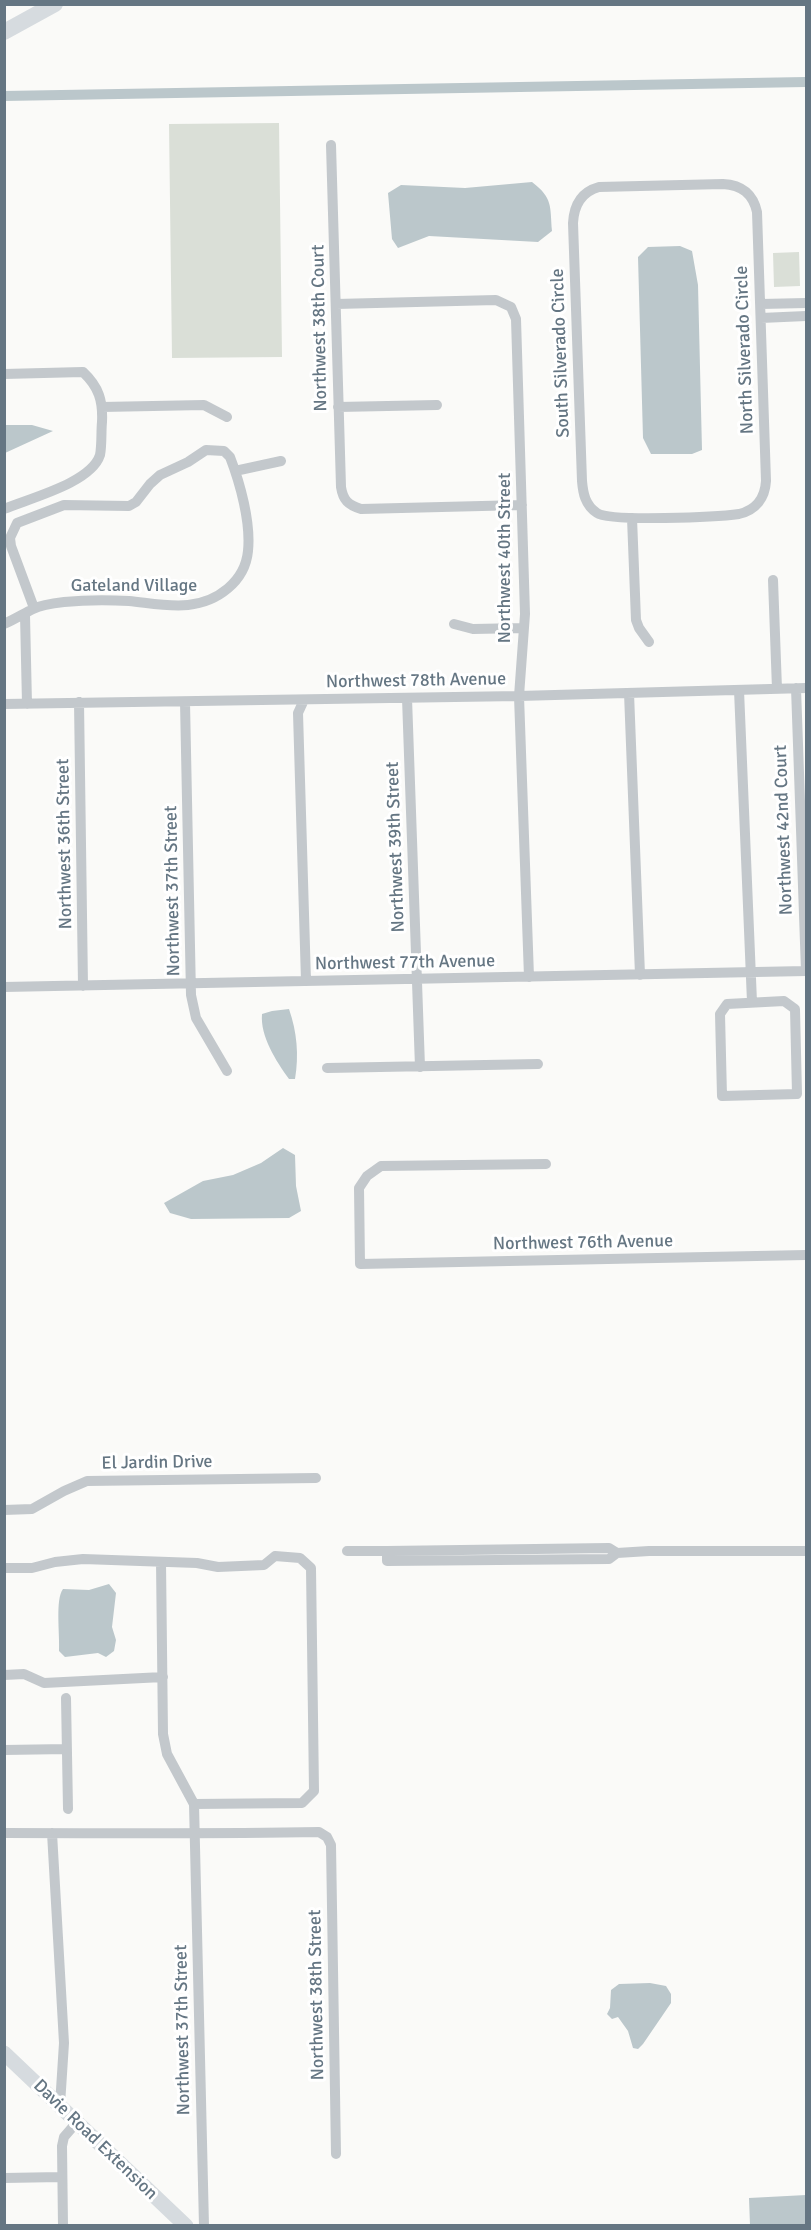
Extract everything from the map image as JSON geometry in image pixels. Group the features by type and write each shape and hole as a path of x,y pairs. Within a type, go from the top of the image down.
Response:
{"main road":[{"path":"4,32 55,4"},
{"name":"Davie Road Extension","path":"4,2053 186,2226"}],"street":[{"name":"Northwest 38th Court","path":"331,145 340,486 343,499 361,509 522,505"},
{"name":"North Silverado Circle","path":"581,197 592,189 606,186 723,184 739,187 748,193 754,201 757,212 765,493 756,505 745,513 632,518"},
{"name":"South Silverado Circle","path":"581,197 575,209 573,229 584,497 590,507 604,517 632,518"},
{"name":"Northwest 40th Street","path":"336,304 496,300 511,307 516,319 524,628 519,696 529,977"},
{"path":"761,304 807,303"},
{"path":"761,318 807,316"},
{"path":"4,374 83,372 97,387 102,407 99,455 89,472 4,509"},
{"path":"102,407 204,405 227,417"},
{"path":"338,407 437,405"},
{"name":"Gateland Village","path":"4,624 25,615 34,608 64,602 104,600 187,605 206,602 225,592 241,575 248,552 246,514 236,471 230,457 224,450 206,450 181,466 160,475 136,502 129,506 64,505 17,523 10,538 11,546 34,608"},
{"path":"236,471 281,461"},
{"path":"632,518 636,620 649,642"},
{"path":"773,580 777,689"},
{"path":"25,615 27,704"},
{"path":"454,624 473,629 524,628"},
{"name":"Northwest 78th Avenue","path":"4,704 519,696 801,688"},
{"name":"Northwest 42nd Court","path":"801,688 806,971"},
{"path":"739,690 752,1002"},
{"path":"629,693 640,975"},
{"name":"Northwest 39th Street","path":"407,698 420,1067"},
{"path":"304,700 298,712 306,981"},
{"name":"Northwest 36th Street","path":"80,702 83,986"},
{"name":"Northwest 37th Street","path":"185,702 191,995 196,1018 227,1071"},
{"name":"Northwest 77th Avenue","path":"4,987 806,971"},
{"path":"784,1001 795,1009 797,1094 723,1096 720,1014 727,1004 752,1002 784,1001"},
{"path":"327,1068 538,1064"},
{"name":"Northwest 76th Avenue","path":"546,1164 381,1166 367,1176 359,1188 360,1264 807,1255"},
{"name":"El Jardin Drive","path":"4,1510 32,1509 87,1481 316,1478"},
{"path":"347,1551 387,1551 387,1561 421,1562 609,1559 617,1553 649,1551 807,1551"},
{"path":"4,1568 32,1569 55,1562 83,1559 197,1563 218,1568 264,1565 275,1556 300,1558 311,1568 314,1791 302,1803 194,1804 166,1754 163,1734 161,1562"},
{"path":"4,1675 24,1674 45,1683 163,1677"},
{"path":"66,1698 68,1809"},
{"path":"4,1750 67,1749"},
{"name":"Northwest 37th Street","path":"194,1804 204,2226"},
{"path":"4,1833 151,1832 194,1835"},
{"name":"Northwest 38th Street","path":"194,1835 319,1832 327,1837 332,1845 336,2154"},
{"path":"52,1833 64,2043 60,2105"},
{"path":"63,2226 62,2146 64,2137 77,2122"},
{"path":"4,2178 61,2177"}],"shaded area":[{"path":"279,123 282,357 172,358 169,124"},
{"path":"532,182 547,198 551,215 552,231 538,242 429,236 398,248 392,239 388,193 401,185 465,188"},
{"path":"680,246 692,251 698,285 702,450 692,454 651,454 643,438 638,257 648,247"},
{"path":"799,252 800,286 774,287 773,253"},
{"path":"5,425 32,425 53,431 5,453"},
{"path":"289,1009 296,1044 295,1079 289,1079 274,1056 266,1039 262,1022 262,1014"},
{"path":"283,1148 295,1155 296,1186 301,1211 289,1218 191,1219 170,1213 164,1203 203,1181 233,1175 261,1163"},
{"path":"109,1584 116,1593 112,1627 116,1640 114,1651 106,1657 98,1653 65,1657 59,1651 58,1609 63,1589 89,1590"},
{"path":"650,1983 666,1986 671,1994 671,2003 643,2044 638,2049 633,2048 628,2031 618,2017 612,2019 607,2014 610,2008 611,1990 619,1984"},
{"path":"806,2195 806,2225 750,2225 749,2198"}],"waterway":[{"path":"4,96 806,82"}]}
